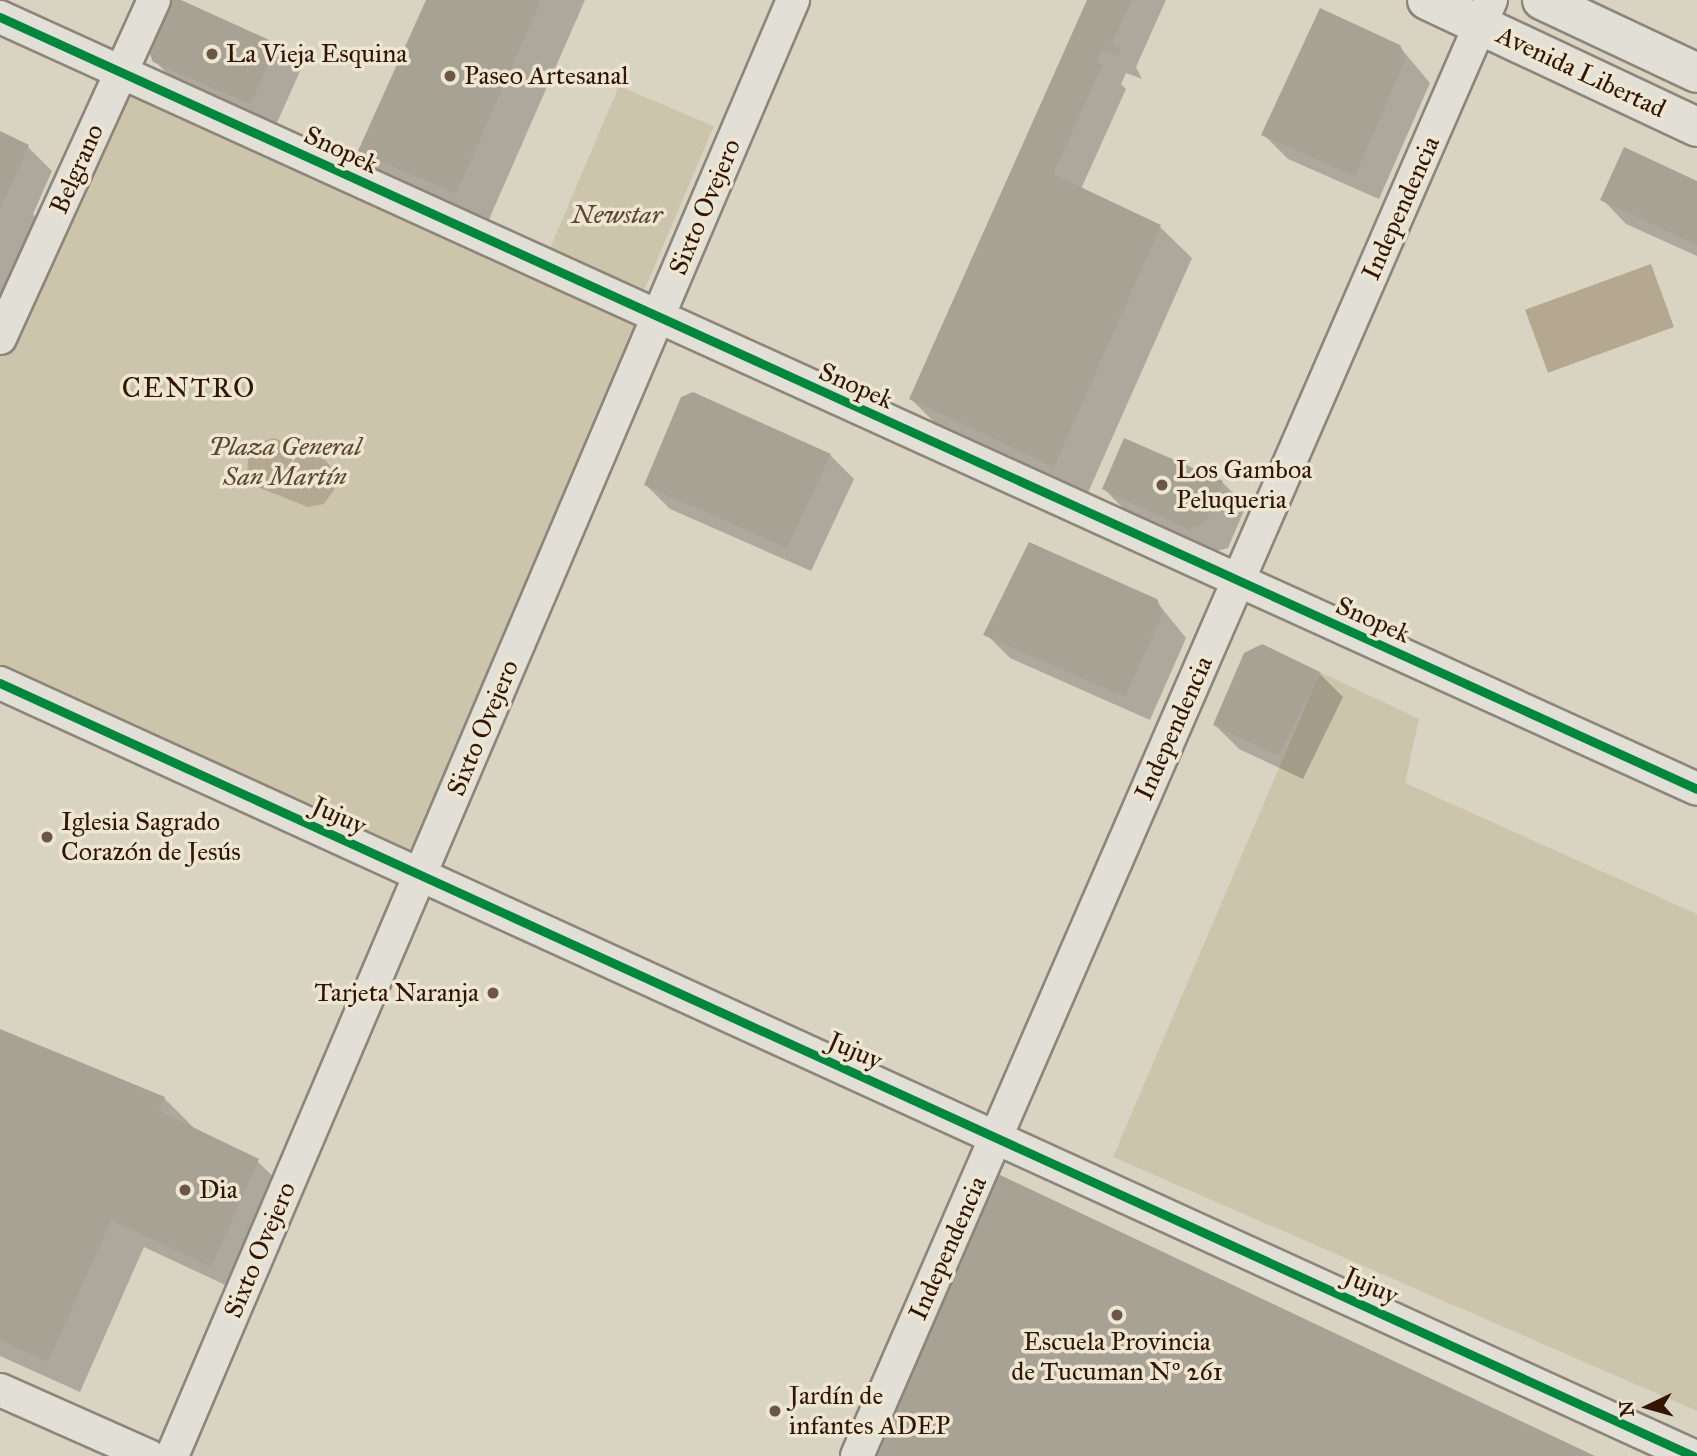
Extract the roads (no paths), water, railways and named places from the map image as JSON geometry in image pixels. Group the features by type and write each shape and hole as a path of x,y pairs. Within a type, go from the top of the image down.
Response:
{"main road":[{"name":"Avenida Libertad","path":"1427,0 1486,12 1697,127"},
{"name":"Avenida Libertad","path":"1542,0 1697,73"}],"street":[{"name":"Belgrano","path":"0,338 154,0"},
{"name":"Sixto Ovejero","path":"172,1456 793,0"},
{"name":"Independencia","path":"858,1456 1486,12"},
{"name":"Snopek","path":"0,17 657,319 1697,789"},
{"name":"Jujuy","path":"0,683 1693,1456"},
{"path":"0,1390 149,1456"}],"place":[{"name":"La Vieja Esquina","path":"212,54"},
{"name":"Paseo Artesanal","path":"450,76"},
{"name":"Los Gamboa Peluqueria","path":"1162,485"},
{"name":"Iglesia Sagrado Corazón de Jesús","path":"47,837"},
{"name":"Tarjeta Naranja","path":"493,993"},
{"name":"Dia","path":"185,1190"},
{"name":"Escuela Provincia de Tucuman Nº 261","path":"1117,1315"},
{"name":"Jardín de infantes ADEP","path":"775,1411"}],"district":[{"name":"CENTRO","path":"189,388"}],"park label":[{"name":"Newstar","path":"617,215"},
{"name":"Plaza General San Martín","path":"285,462"}]}
